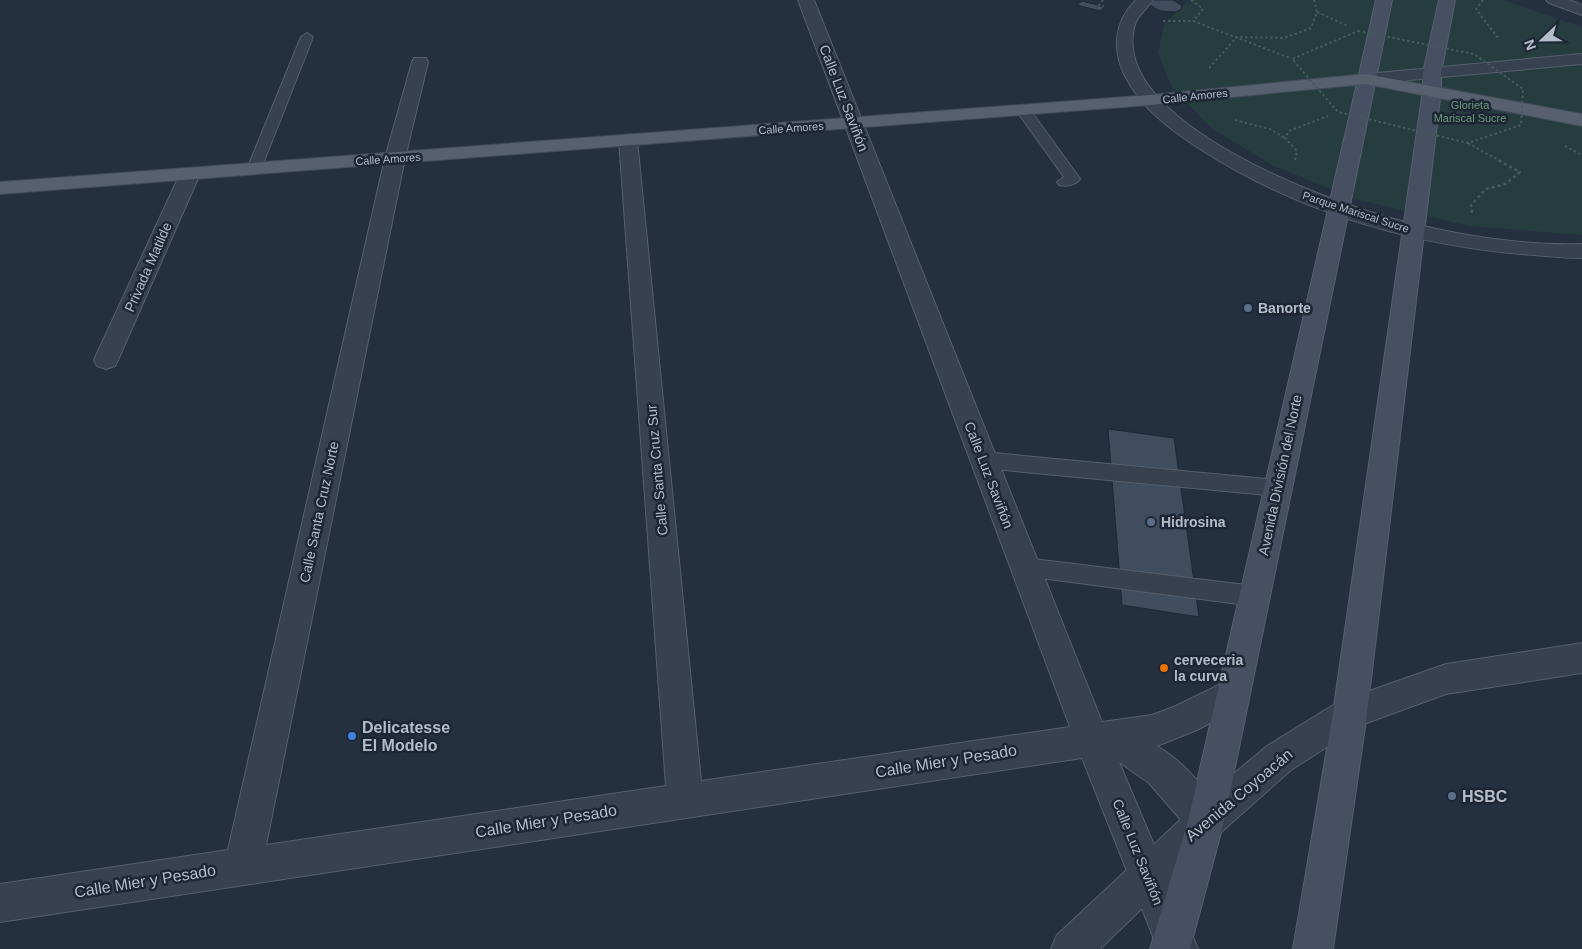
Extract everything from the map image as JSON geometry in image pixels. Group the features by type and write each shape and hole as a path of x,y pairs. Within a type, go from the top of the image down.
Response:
{"main road":[{"name":"Avenida División del Norte","path":"1174,945 1206,821 1384,0"},
{"path":"1313,949 1350,713 1432,81 1447,0"},
{"name":"Calle Amores","path":"0,188 1150,100 1366,79 1432,81 1582,120"}],"street":[{"name":"Calle Luz Saviñón","path":"806,0 1025,568 1174,945"},
{"name":"Parque Mariscal Sucre","path":"1145,0 1132,14 1123,39 1129,69 1150,100 1170,120 1219,155 1286,189 1338,208 1413,230 1498,246 1582,251"},
{"path":"1554,0 1582,10"},
{"path":"1432,81 1582,59"},
{"name":"Calle Santa Cruz Norte","path":"243,867 395,158 420,62"},
{"name":"Calle Santa Cruz Sur","path":"628,140 685,800"},
{"name":"Privada Matilde","path":"106,360 190,174"},
{"name":"Avenida Coyoacán","path":"1071,949 1206,821 1279,758 1350,713 1446,679 1582,658"},
{"name":"Calle Mier y Pesado","path":"0,903 1152,731 1185,719 1233,693"},
{"name":"Calle Mier y Pesado","path":"1092,739 1125,745 1147,758 1168,776 1206,821"}],"lane":[{"path":"254,169 307,37"},
{"path":"1023,110 1073,179 1064,182"},
{"path":"983,460 1277,488"},
{"path":"1025,568 1254,596"}],"path":[{"path":"1191,0 1203,10 1192,21"},
{"path":"1207,69 1237,37 1284,38 1311,28 1317,12 1314,0"},
{"path":"1483,0 1476,9 1500,42"},
{"path":"1317,12 1358,31 1474,54 1523,89 1521,125 1468,143"},
{"path":"1132,14 1162,21 1192,21 1292,59 1338,112"},
{"path":"1292,59 1358,31"},
{"path":"1289,130 1338,112 1468,143 1520,172 1505,184 1486,189 1471,205 1472,220 1498,246"}],"green space":[{"name":"Glorieta Mariscal Sucre","path":"1189,0 1503,0 1582,27 1582,235 1469,226 1355,199 1272,165 1210,127 1172,88 1158,53 1164,24"}],"building":[{"path":"1153,0 1173,0 1181,5 1182,9 1175,12 1160,11 1150,5"},
{"path":"1082,1 1105,7 1100,11 1077,5"},
{"name":"Hidrosina","path":"1108,429 1174,438 1199,617 1122,605"}],"place":[{"name":"Banorte","path":"1248,308"},
{"name":"Hidrosina","path":"1151,522"},
{"name":"cerveceria la curva","path":"1164,668"},
{"name":"Delicatesse El Modelo","path":"352,736"},
{"name":"HSBC","path":"1452,796"}]}
